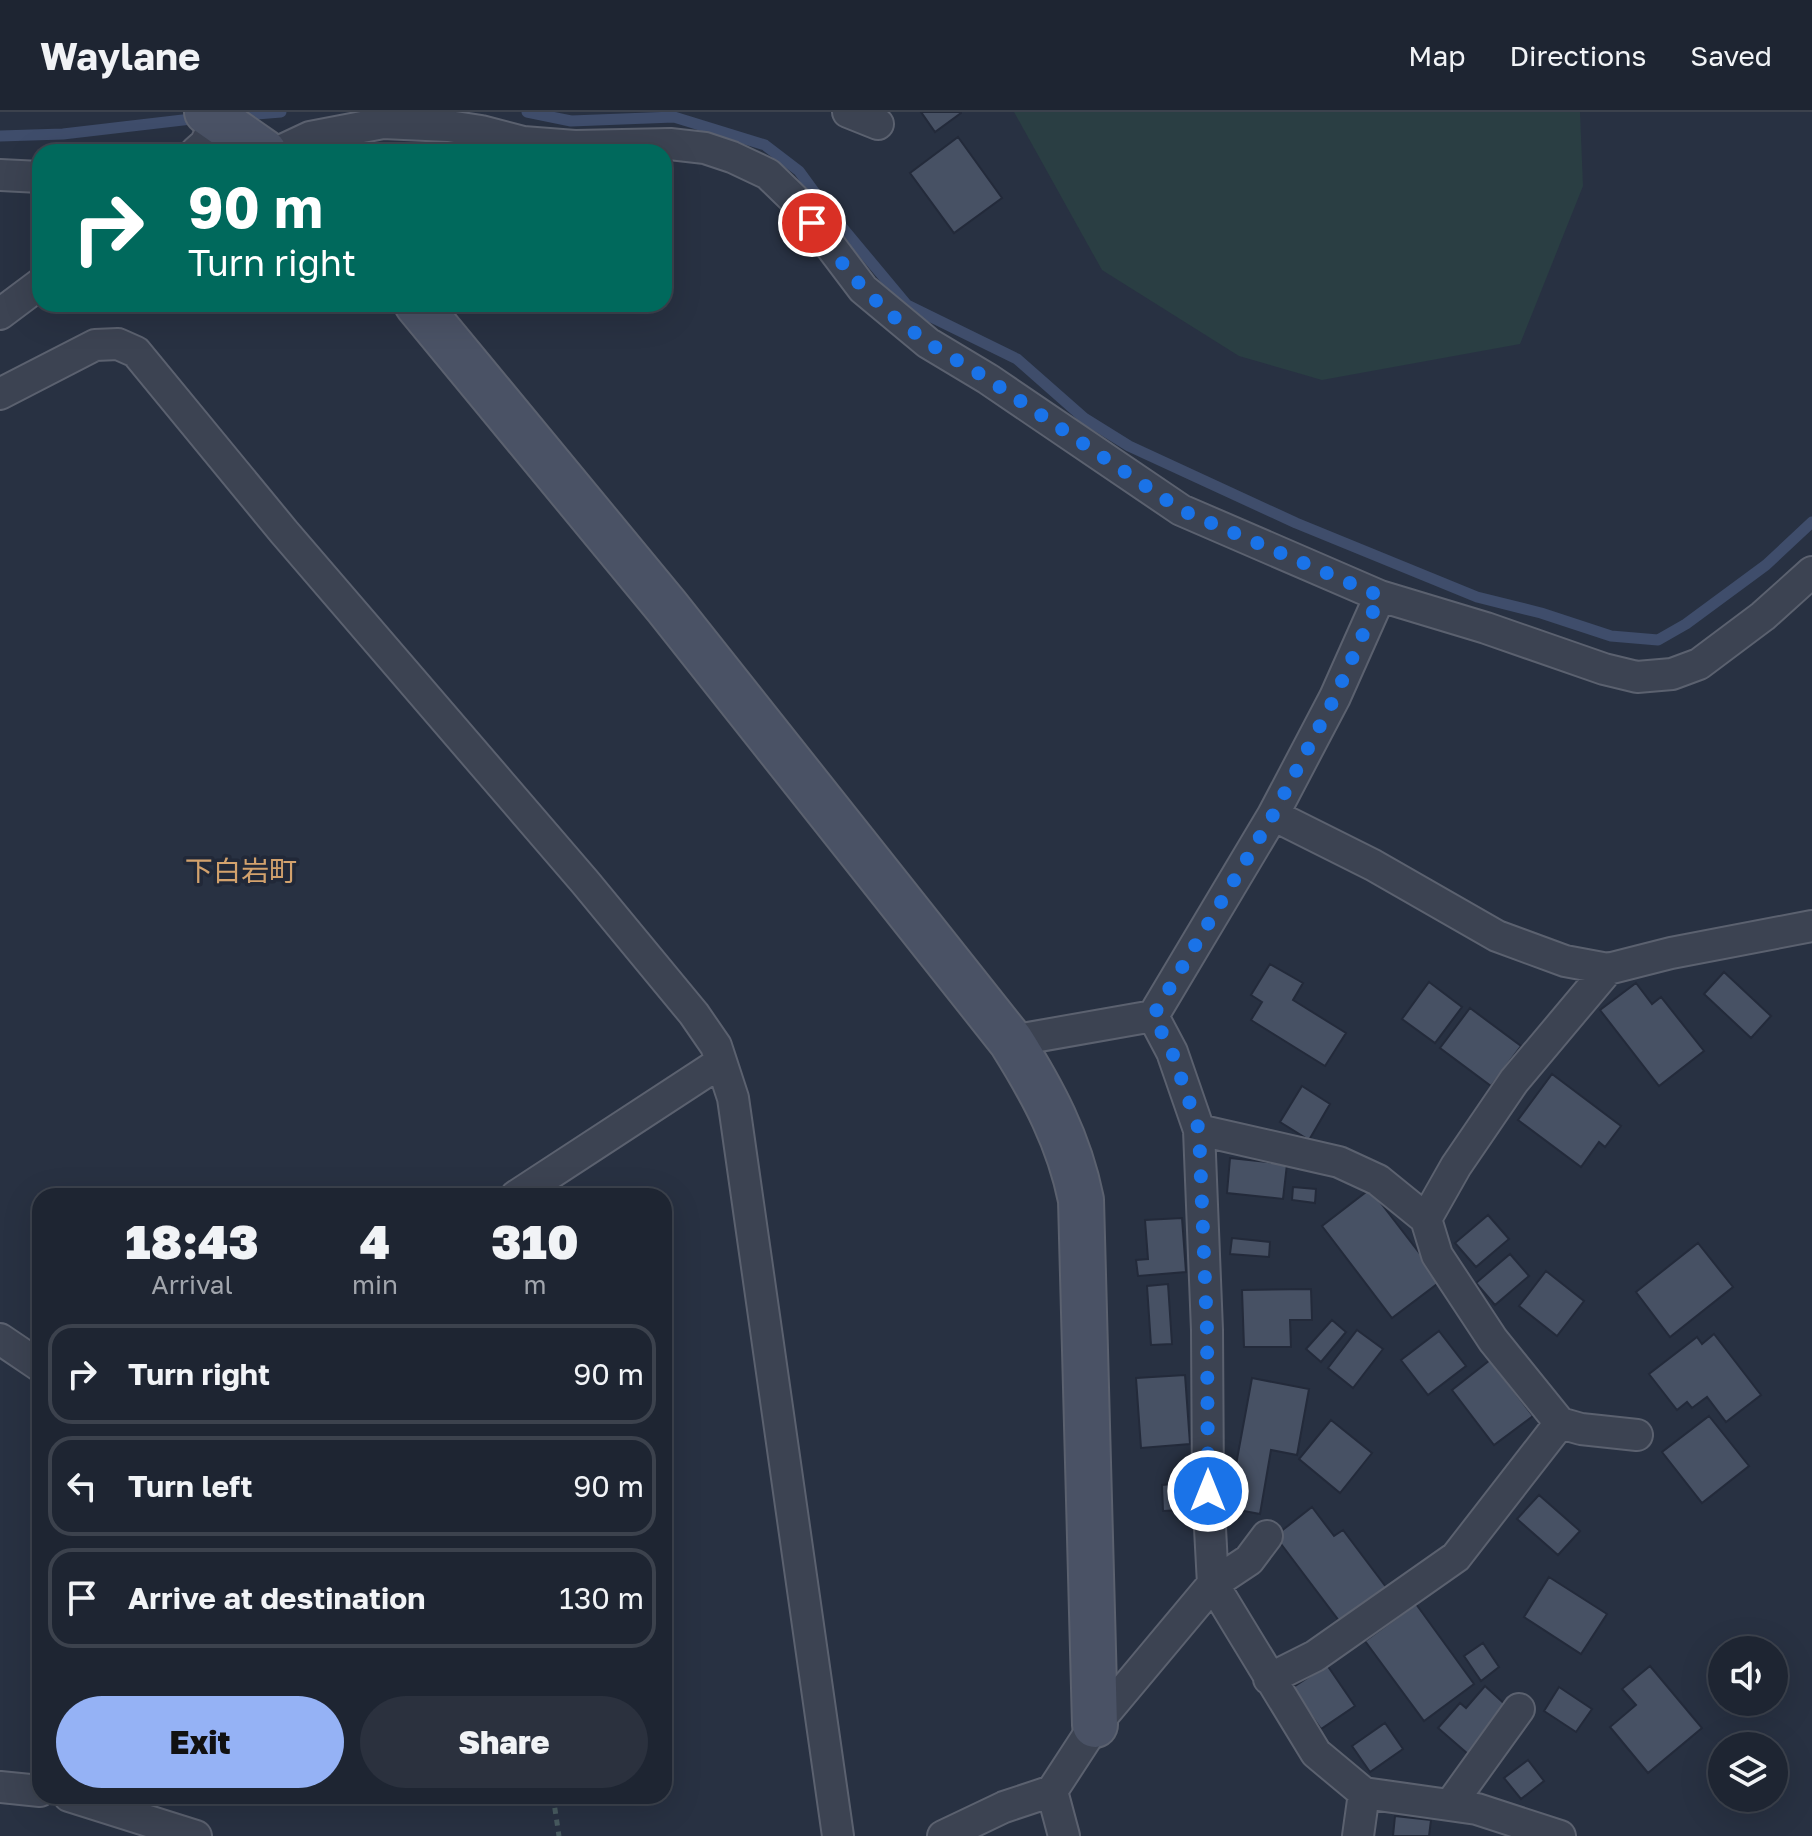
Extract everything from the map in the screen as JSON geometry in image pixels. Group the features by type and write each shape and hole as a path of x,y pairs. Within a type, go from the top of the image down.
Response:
{"street":[{"path":"848,112 878,124"},
{"path":"295,144 310,137 383,123 459,128 523,142 549,144 670,144"},
{"path":"211,124 249,144"},
{"path":"672,144 705,148 768,174 798,203 863,289 886,311 928,343 988,379 1181,510 1380,596 1637,677 1672,674 1699,664 1763,616 1812,572"},
{"path":"0,175 32,177"},
{"path":"0,314 32,290"},
{"path":"424,312 667,607 1011,1041 1042,1091 1067,1143 1081,1200 1095,1725"},
{"path":"0,394 95,345 118,344 136,352 284,532 595,894 694,1014 716,1046 733,1098 838,1836"},
{"path":"1011,1041 1153,1016 1273,815 1335,697 1380,596"},
{"path":"1273,815 1373,865 1497,936 1565,961 1608,969 1671,953 1812,926"},
{"path":"1426,1219 1456,1166 1514,1081 1608,969"},
{"path":"1153,1016 1172,1052 1199,1130 1213,1584 1316,1753 1364,1793 1477,1809 1560,1836"},
{"path":"528,1188 721,1062"},
{"path":"1199,1130 1292,1149 1361,1170 1426,1219 1437,1255 1493,1340 1560,1423 1581,1429 1637,1435"},
{"path":"0,1339 32,1361"},
{"path":"1269,1679 1315,1656 1456,1557 1560,1423"},
{"path":"943,1836 1004,1807 1052,1791 1095,1725 1213,1584 1249,1560 1267,1536"},
{"path":"1450,1805 1519,1709"},
{"path":"0,1787 32,1790"},
{"path":"1052,1791 1064,1836"},
{"path":"1358,1836 1364,1793"},
{"path":"94,1804 196,1836"}],"path":[{"path":"554,1804 559,1836"}],"green space":[{"path":"1014,112 1580,112 1583,186 1520,344 1322,380 1239,356 1102,270"}],"building":[{"path":"921,112 961,112 961,113 935,132"},
{"path":"958,137 1002,198 954,233 910,173"},
{"path":"1270,964 1303,983 1293,1000 1346,1033 1325,1066 1251,1020 1262,1002 1251,995"},
{"path":"1724,972 1771,1016 1751,1038 1704,994"},
{"path":"1429,982 1462,1007 1435,1043 1402,1019"},
{"path":"1636,983 1652,1004 1661,997 1704,1051 1659,1086 1600,1010"},
{"path":"1470,1008 1521,1046 1491,1086 1440,1048"},
{"path":"1552,1074 1621,1126 1605,1147 1599,1142 1581,1167 1518,1120"},
{"path":"1302,1086 1330,1104 1309,1140 1280,1122"},
{"path":"1230,1158 1287,1164 1283,1199 1227,1193"},
{"path":"1293,1187 1316,1189 1315,1203 1292,1200"},
{"path":"1370,1189 1441,1281 1392,1318 1322,1226"},
{"path":"1488,1215 1509,1239 1476,1267 1455,1243"},
{"path":"1182,1218 1186,1272 1138,1276 1136,1260 1148,1259 1145,1220"},
{"path":"1232,1238 1270,1242 1269,1257 1230,1254"},
{"path":"1698,1243 1733,1287 1670,1337 1636,1292"},
{"path":"1510,1254 1529,1276 1495,1305 1476,1283"},
{"path":"1546,1271 1584,1301 1557,1336 1519,1306"},
{"path":"1168,1284 1172,1344 1151,1345 1147,1286"},
{"path":"1311,1289 1312,1320 1290,1320 1291,1347 1244,1347 1242,1290"},
{"path":"1332,1320 1346,1332 1321,1362 1306,1349"},
{"path":"1357,1330 1383,1349 1353,1388 1328,1368"},
{"path":"1439,1331 1466,1366 1428,1395 1401,1360"},
{"path":"1714,1334 1761,1395 1726,1422 1707,1397 1692,1408 1687,1402 1677,1410 1649,1374 1697,1337 1702,1344"},
{"path":"1490,1360 1533,1416 1494,1445 1452,1390"},
{"path":"1185,1375 1190,1444 1141,1448 1136,1378"},
{"path":"1252,1378 1309,1389 1297,1455 1271,1450 1260,1514 1228,1508"},
{"path":"1709,1416 1749,1466 1702,1503 1662,1452"},
{"path":"1331,1420 1372,1453 1340,1493 1299,1459"},
{"path":"1181,1483 1183,1510 1163,1511 1162,1485"},
{"path":"1539,1495 1580,1531 1558,1555 1517,1519"},
{"path":"1312,1507 1334,1536 1343,1530 1389,1591 1343,1626 1275,1536"},
{"path":"1549,1577 1607,1614 1581,1654 1524,1617"},
{"path":"1416,1604 1474,1684 1424,1721 1365,1641"},
{"path":"1483,1643 1499,1667 1481,1681 1464,1656"},
{"path":"1327,1665 1355,1706 1321,1729 1292,1688"},
{"path":"1650,1666 1702,1728 1648,1773 1610,1727 1636,1705 1622,1689"},
{"path":"1485,1686 1509,1708 1468,1754 1438,1728 1460,1703 1466,1708"},
{"path":"1559,1687 1592,1709 1576,1732 1544,1711"},
{"path":"1385,1723 1403,1749 1370,1772 1352,1746"},
{"path":"1528,1760 1544,1781 1521,1799 1504,1778"},
{"path":"1395,1816 1431,1820 1429,1836 1393,1836"}],"waterway":[{"path":"233,116 281,112"},
{"path":"527,112 571,121 674,117 765,145 799,171 907,305 1017,359 1084,418 1129,446 1296,523 1477,597 1541,613 1611,636 1658,640 1686,624 1766,565 1812,522"},
{"path":"0,136 63,134 200,118"}],"district":[{"name":"下白岩町","path":"241,870"}],"route":[{"path":"812,223 840,262 886,311 928,343 988,379 1181,510 1380,596 1335,697 1273,815 1153,1016 1172,1052 1199,1130 1207,1330 1208,1491"}]}
